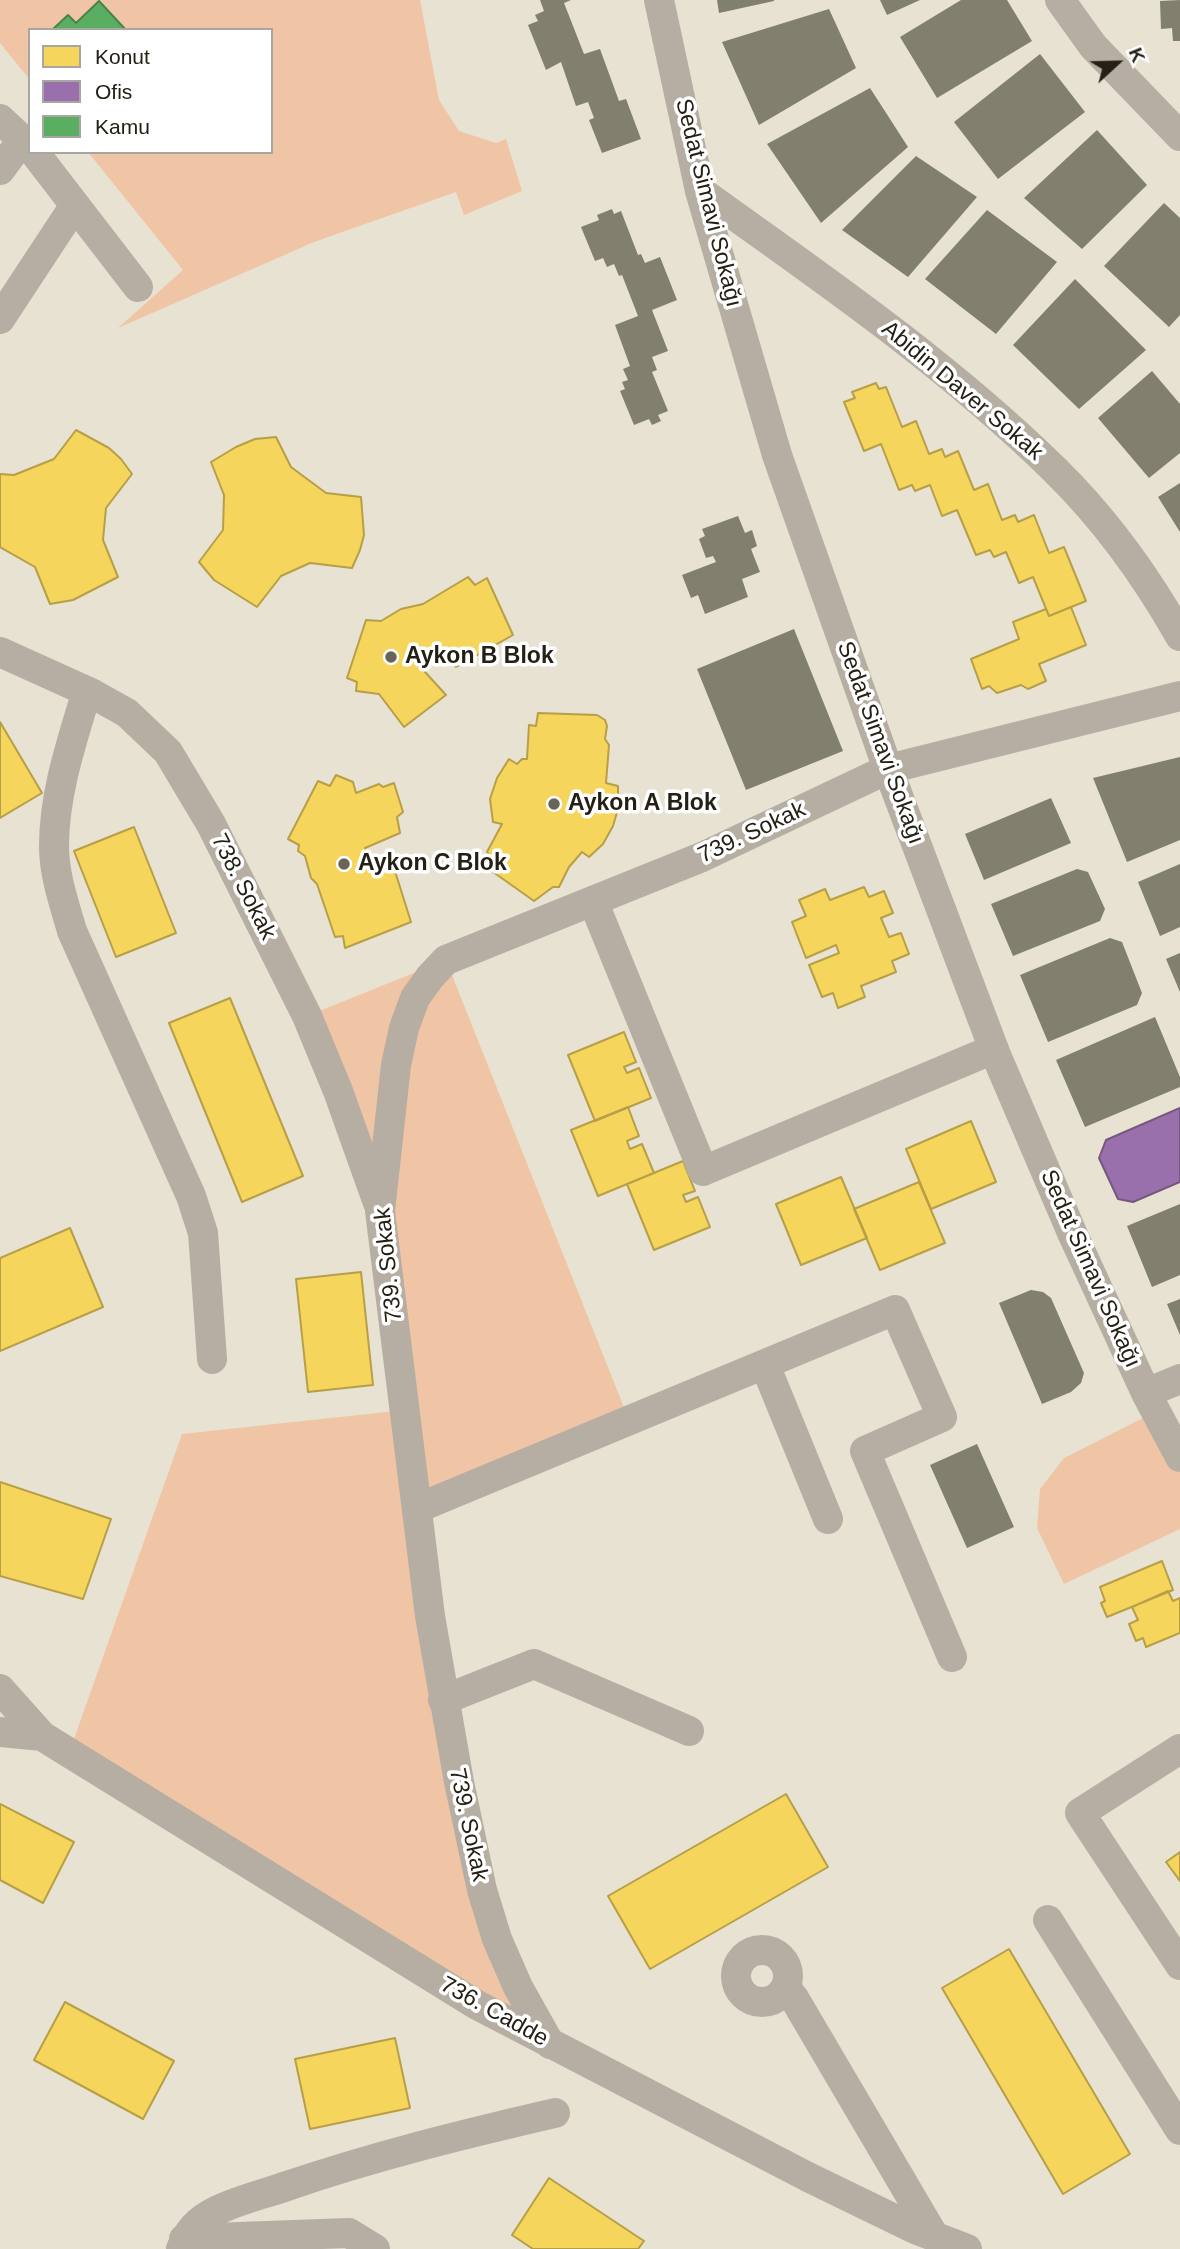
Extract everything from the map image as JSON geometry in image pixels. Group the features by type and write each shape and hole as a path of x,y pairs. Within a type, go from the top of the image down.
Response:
{"street":[{"name":"Sedat Simavi Sokağı","path":"659,0 700,191 777,455 888,769 994,1049 1073,1235 1146,1393 1180,1457"},
{"path":"1060,0 1093,46 1180,136"},
{"path":"0,120 28,145"},
{"path":"0,170 28,147"},
{"path":"35,154 138,286"},
{"name":"Abidin Daver Sokak","path":"700,191 916,350 1057,471 1116,540 1154,590 1180,636"},
{"path":"0,319 75,205"},
{"name":"738. Sokak","path":"0,653 87,691 127,713 168,752 190,787 307,1016 338,1091 380,1210"},
{"path":"87,691 63,772 54,846 60,891 72,931 200,1220 212,1359"},
{"name":"739. Sokak","path":"550,2044 518,1987 489,1915 443,1700 430,1616 380,1210 396,1065 404,1028 415,998 429,977 446,960 702,857 888,769 1180,696"},
{"path":"593,901 703,1171 994,1049"},
{"path":"418,1508 895,1310 942,1417 865,1451 952,1657"},
{"path":"765,1365 828,1519"},
{"path":"1146,1393 1180,1379"},
{"path":"443,1700 534,1664 689,1731"},
{"name":"736. Cadde","path":"0,1689 42,1736 477,2006 783,2165 967,2249"},
{"name":"736. Cadde","path":"0,1732 42,1736"},
{"path":"1180,1749 1080,1813 1180,1965"},
{"path":"1048,1920 1180,2130"},
{"path":"786,1988 934,2236"},
{"path":"182,2244 194,2225 215,2211 420,2144 555,2113"},
{"path":"182,2244 349,2233 375,2249"}],"shaded area":[{"path":"0,0 420,0 439,100 459,131 496,143 506,139 522,191 464,215 456,192 314,242 118,328 183,270 90,154 273,154 273,28 28,28 28,78 0,43"},
{"path":"446,960 629,1420 418,1508 482,1890 550,2044 69,1753 182,1434 405,1410 380,1211 307,1016"},
{"path":"1155,1412 1180,1457 1180,1529 1064,1584 1037,1528 1040,1489 1064,1458"}],"building: Konut":[{"path":"876,383 879,389 886,387 902,427 916,421 929,454 942,449 945,457 958,451 974,490 988,484 1002,520 1015,515 1018,522 1034,515 1049,553 1064,547 1086,601 1049,616 1033,577 1019,583 1006,552 994,557 990,550 976,555 957,510 942,516 930,485 915,491 912,485 899,490 881,444 864,451 844,402 855,398 852,392"},
{"path":"76,430 109,448 132,474 106,508 103,540 118,577 73,600 50,604 35,567 0,547 0,474 14,475 54,459"},
{"path":"276,437 291,467 326,493 361,497 364,535 352,568 310,563 281,576 257,607 214,580 199,562 223,530 224,495 211,462 255,439"},
{"name":"Aykon B Blok","path":"468,577 475,585 487,578 513,635 456,667 437,651 416,662 446,695 404,727 379,694 356,691 357,682 347,678 366,620 381,621 401,609 423,604"},
{"path":"1071,607 1086,645 1039,664 1046,681 1028,689 1021,685 997,693 989,686 982,689 971,659 1019,639 1013,622 1046,609 1049,616"},
{"name":"Aykon A Blok","path":"538,713 597,715 605,720 605,739 609,745 606,783 618,786 618,809 613,826 603,844 589,857 582,852 569,867 559,887 553,887 534,901 486,867 491,858 487,852 502,824 493,822 490,799 497,778 509,759 517,764 522,759 527,759 529,725 536,726"},
{"path":"0,722 42,793 0,818"},
{"name":"Aykon C Blok","path":"336,775 353,782 356,793 379,784 383,787 394,783 403,812 397,817 400,833 365,848 369,859 394,868 411,922 345,948 343,936 335,937 305,856 298,851 299,845 288,839 318,781 330,786"},
{"path":"134,827 176,933 116,957 74,851"},
{"path":"864,887 869,897 884,891 893,913 881,918 889,937 901,933 909,954 892,961 896,972 861,986 865,997 838,1008 833,993 822,997 809,965 839,953 836,945 806,958 792,922 806,916 799,900 825,889 830,900"},
{"path":"230,998 303,1176 242,1202 169,1023"},
{"path":"624,1032 636,1062 624,1067 627,1073 639,1068 651,1098 595,1121 568,1055"},
{"path":"628,1107 639,1136 627,1141 630,1149 642,1144 654,1173 598,1196 571,1130"},
{"path":"971,1121 996,1182 931,1209 906,1149"},
{"path":"683,1161 695,1191 683,1195 686,1202 698,1197 710,1227 654,1250 627,1184"},
{"path":"841,1177 867,1238 801,1265 776,1204"},
{"path":"919,1182 945,1243 880,1270 854,1209"},
{"path":"70,1228 103,1307 0,1351 0,1258"},
{"path":"361,1272 373,1385 308,1392 296,1279"},
{"path":"0,1482 111,1519 83,1599 0,1576"},
{"path":"1162,1561 1173,1590 1107,1617 1101,1603 1105,1601 1100,1587"},
{"path":"1168,1591 1173,1601 1180,1598 1180,1633 1146,1647 1143,1638 1136,1641 1129,1624 1138,1620 1132,1607"},
{"path":"786,1794 828,1867 650,1969 608,1896"},
{"path":"0,1804 74,1842 43,1903 0,1880"},
{"path":"1180,1852 1180,1881 1166,1862"},
{"path":"1009,1949 1130,2154 1063,2194 942,1988"},
{"path":"65,2002 174,2061 143,2119 34,2060"},
{"path":"395,2038 410,2108 310,2129 295,2059"},
{"path":"549,2178 644,2241 638,2249 533,2249 512,2235"}],"building: Ofis":[{"path":"1180,1108 1180,1182 1133,1202 1118,1199 1099,1158 1106,1140"}],"building: Kamu":[{"path":"99,1 124,28 54,28 68,15 76,23"}],"building: Diğer":[{"path":"540,0 571,0 564,3 584,54 600,49 619,101 626,99 641,139 602,153 589,120 594,118 588,102 576,106 561,62 546,70 528,25 538,21 535,15 544,11"},
{"path":"717,0 774,0 774,1 719,13"},
{"path":"880,0 920,0 887,15"},
{"path":"961,0 1007,0 1032,41 937,98 900,37"},
{"path":"1180,0 1180,41 1173,41 1172,28 1161,29 1160,1"},
{"path":"829,9 856,68 759,125 722,42"},
{"path":"1040,54 1085,112 998,179 954,122"},
{"path":"870,88 908,147 821,223 767,144"},
{"path":"1097,130 1147,185 1082,249 1024,198"},
{"path":"916,156 977,197 908,277 842,230"},
{"path":"1164,203 1180,218 1180,315 1169,327 1104,266"},
{"path":"612,209 614,214 621,211 638,255 641,254 645,263 660,257 677,300 652,310 668,351 652,357 657,370 652,372 668,411 658,415 661,421 652,425 649,419 634,425 620,391 625,389 622,382 628,380 623,369 630,366 615,325 638,316 622,275 619,276 614,264 607,267 603,258 595,261 581,227 599,220 597,215"},
{"path":"987,210 1057,262 996,334 925,279"},
{"path":"1075,279 1146,350 1079,409 1013,345"},
{"path":"1152,371 1180,404 1180,453 1149,478 1098,418"},
{"path":"1180,483 1180,532 1158,497"},
{"path":"738,516 745,533 752,530 757,546 751,549 760,572 742,579 748,597 705,614 698,595 691,598 682,575 716,562 713,556 706,558 699,539 705,536 702,529"},
{"path":"794,629 843,751 746,790 697,669"},
{"path":"1180,757 1180,840 1127,862 1093,778"},
{"path":"1051,798 1071,843 984,880 965,834"},
{"path":"1180,864 1180,927 1160,936 1138,882"},
{"path":"1077,869 1088,872 1105,909 1100,921 1013,956 991,904"},
{"path":"1110,938 1122,942 1142,993 1137,1005 1048,1042 1020,975"},
{"path":"1180,953 1180,992 1166,959"},
{"path":"1155,1017 1180,1077 1180,1087 1085,1127 1056,1060"},
{"path":"1180,1204 1180,1275 1152,1287 1127,1226"},
{"path":"1031,1290 1043,1292 1051,1298 1084,1373 1081,1383 1071,1392 1042,1404 999,1303"},
{"path":"1180,1299 1180,1335 1167,1304"},
{"path":"977,1444 1014,1527 967,1548 930,1465"}],"place":[{"name":"Aykon B Blok","path":"391,657"},
{"name":"Aykon A Blok","path":"554,804"},
{"name":"Aykon C Blok","path":"344,864"}]}
